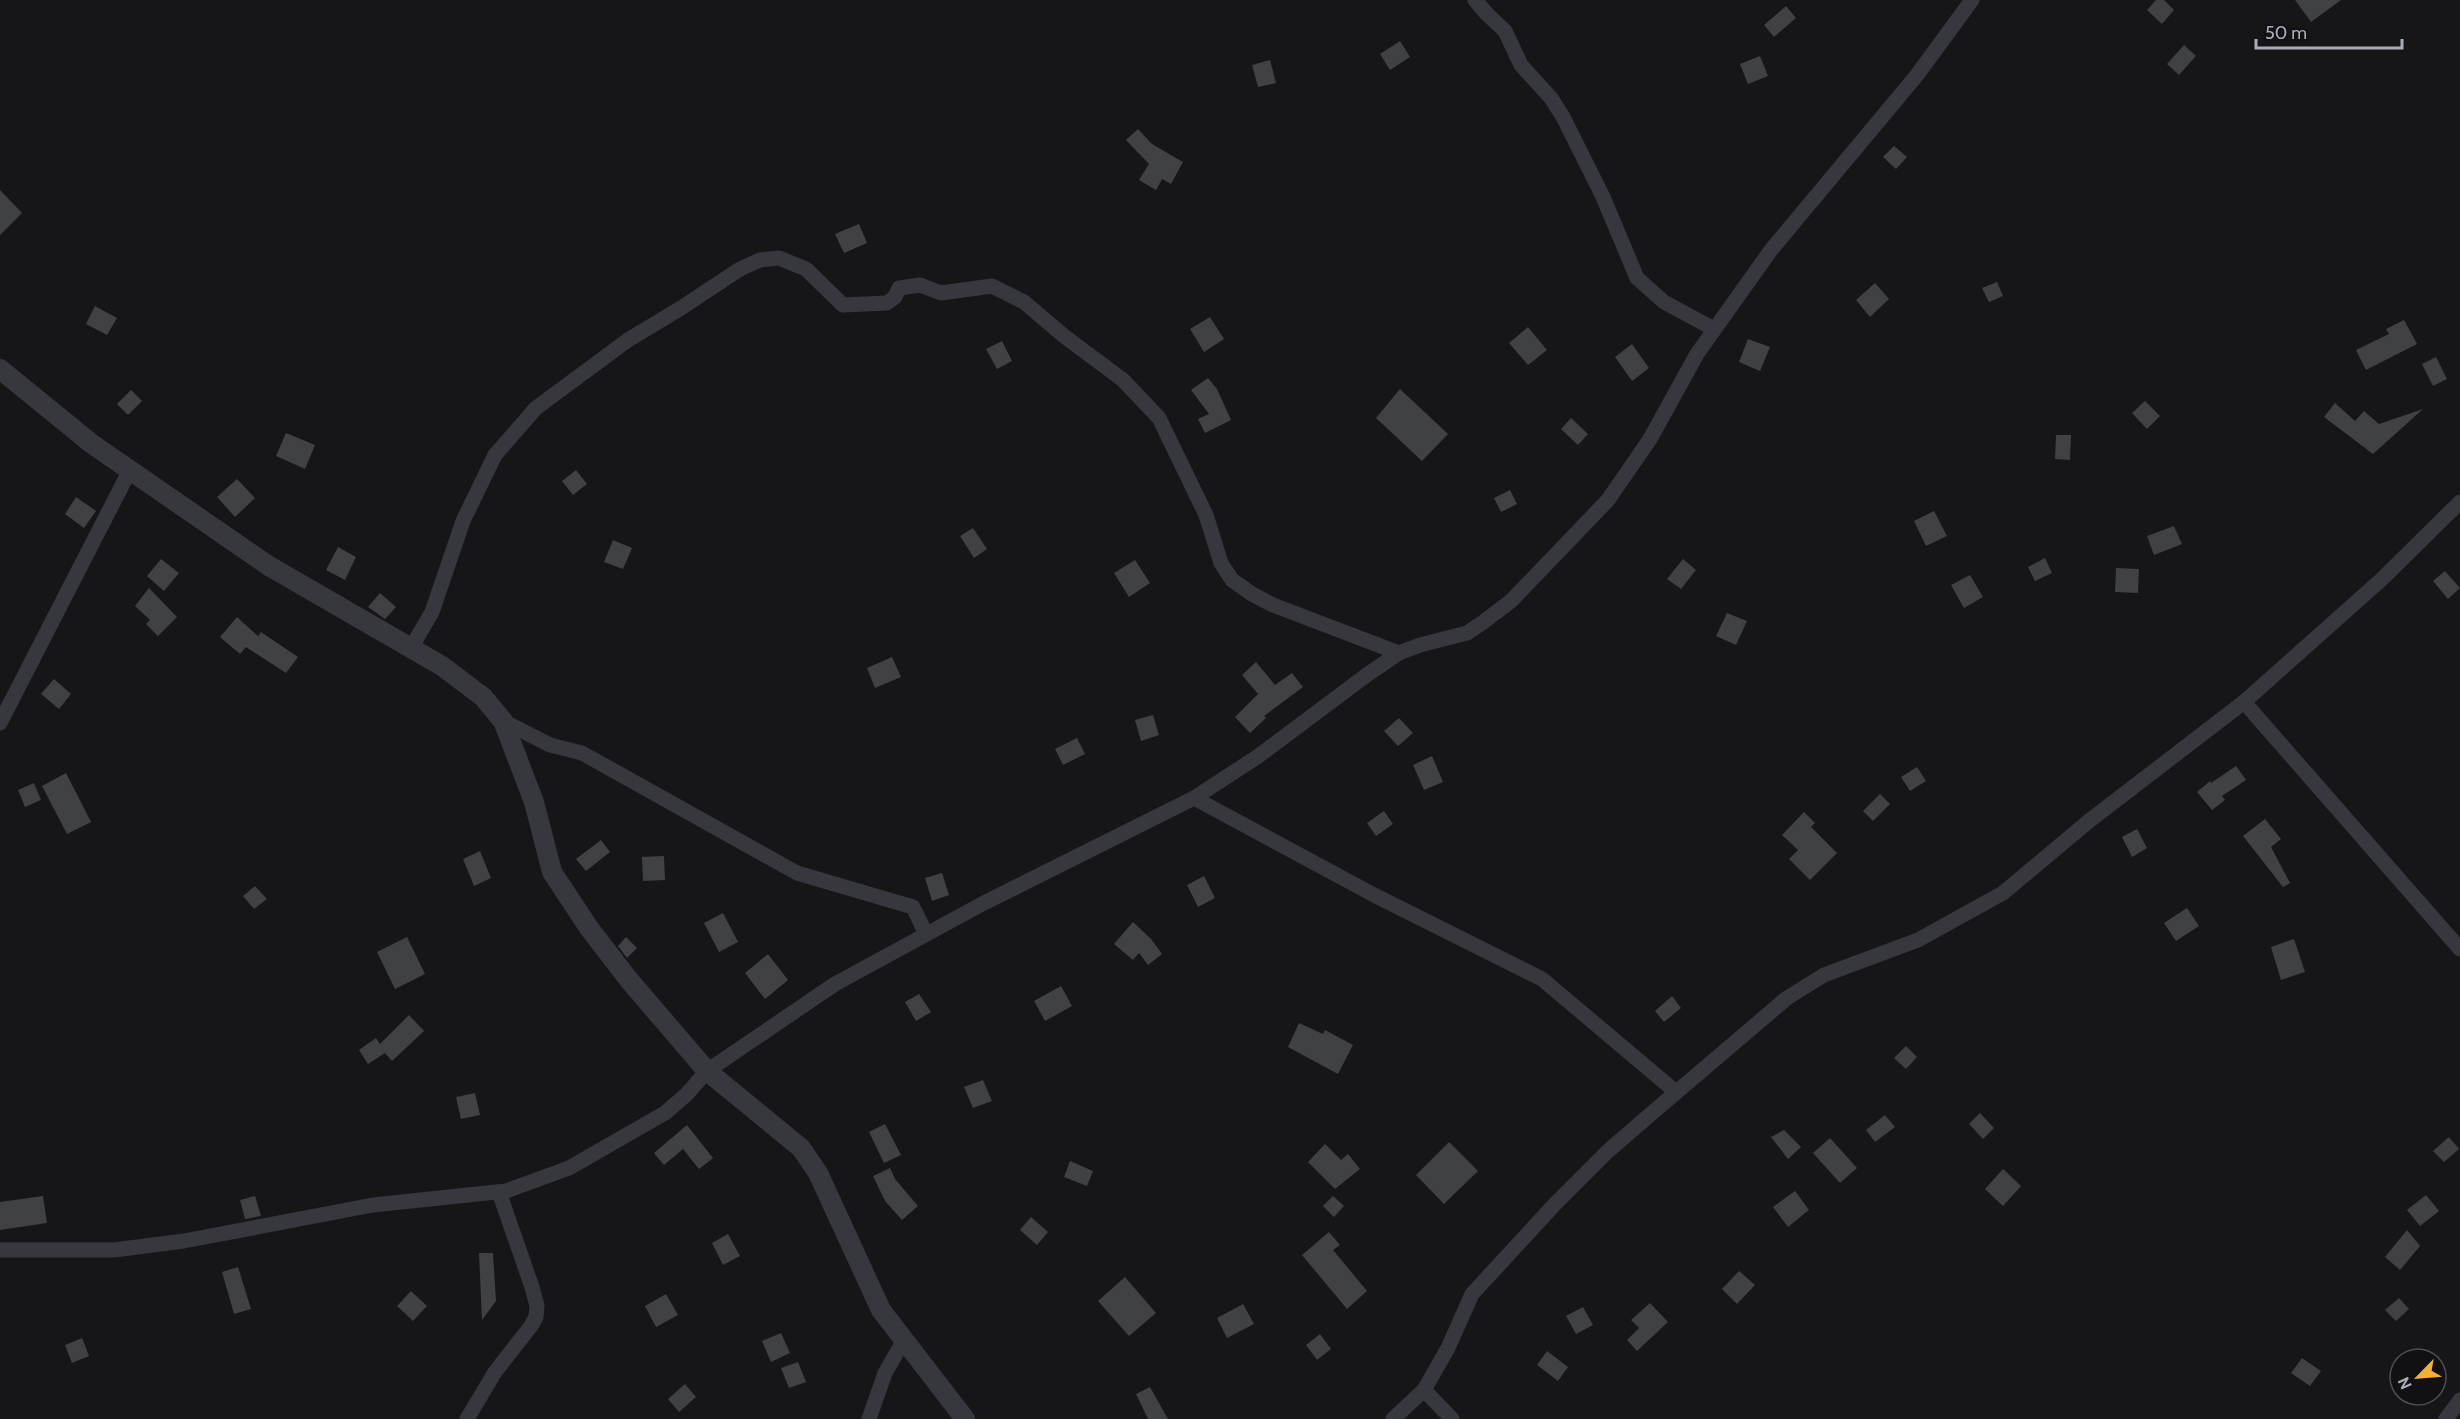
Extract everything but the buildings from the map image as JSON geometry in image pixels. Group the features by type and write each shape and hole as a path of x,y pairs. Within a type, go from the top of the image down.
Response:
{"street":[{"path":"1475,0 1486,15 1505,31 1521,65 1551,98 1563,117 1603,197 1637,278 1664,302 1714,329"},
{"path":"0,1250 114,1250 184,1241 373,1205 499,1192 569,1168 665,1113 687,1094 707,1071 835,984 926,934 1194,798 1257,757 1399,653 1467,633 1511,601 1608,500 1633,467 1697,354 1771,250 1917,75 1972,0"},
{"path":"411,648 432,612 463,521 495,455 521,423 536,408 628,340 740,269 760,260 779,258 806,269 843,305 887,303 895,297 899,288 910,285 920,285 940,292 992,286 1024,302 1064,336 1123,380 1159,418 1206,515 1221,563 1232,580 1273,605 1399,653"},
{"path":"0,369 92,444 268,566 411,648 483,697 502,721 534,802 552,872 629,980 707,1071 801,1148 818,1173 881,1310 964,1419"},
{"path":"0,723 130,470"},
{"path":"1393,1419 1424,1390 1448,1348 1472,1294 1526,1233 1600,1159 1676,1092 1787,998 1824,975 1918,940 2003,893 2089,821 2244,702 2382,579 2460,502"},
{"path":"2244,702 2460,949"},
{"path":"502,721 550,745 582,753 797,873 914,907 926,934"},
{"path":"1194,798 1374,895 1542,979 1676,1092"},
{"path":"467,1419 495,1372 536,1317 537,1306 532,1287 499,1192"},
{"path":"869,1419 885,1373 904,1340"},
{"path":"1424,1390 1452,1419"},
{"path":"2446,1419 2460,1400"}]}
